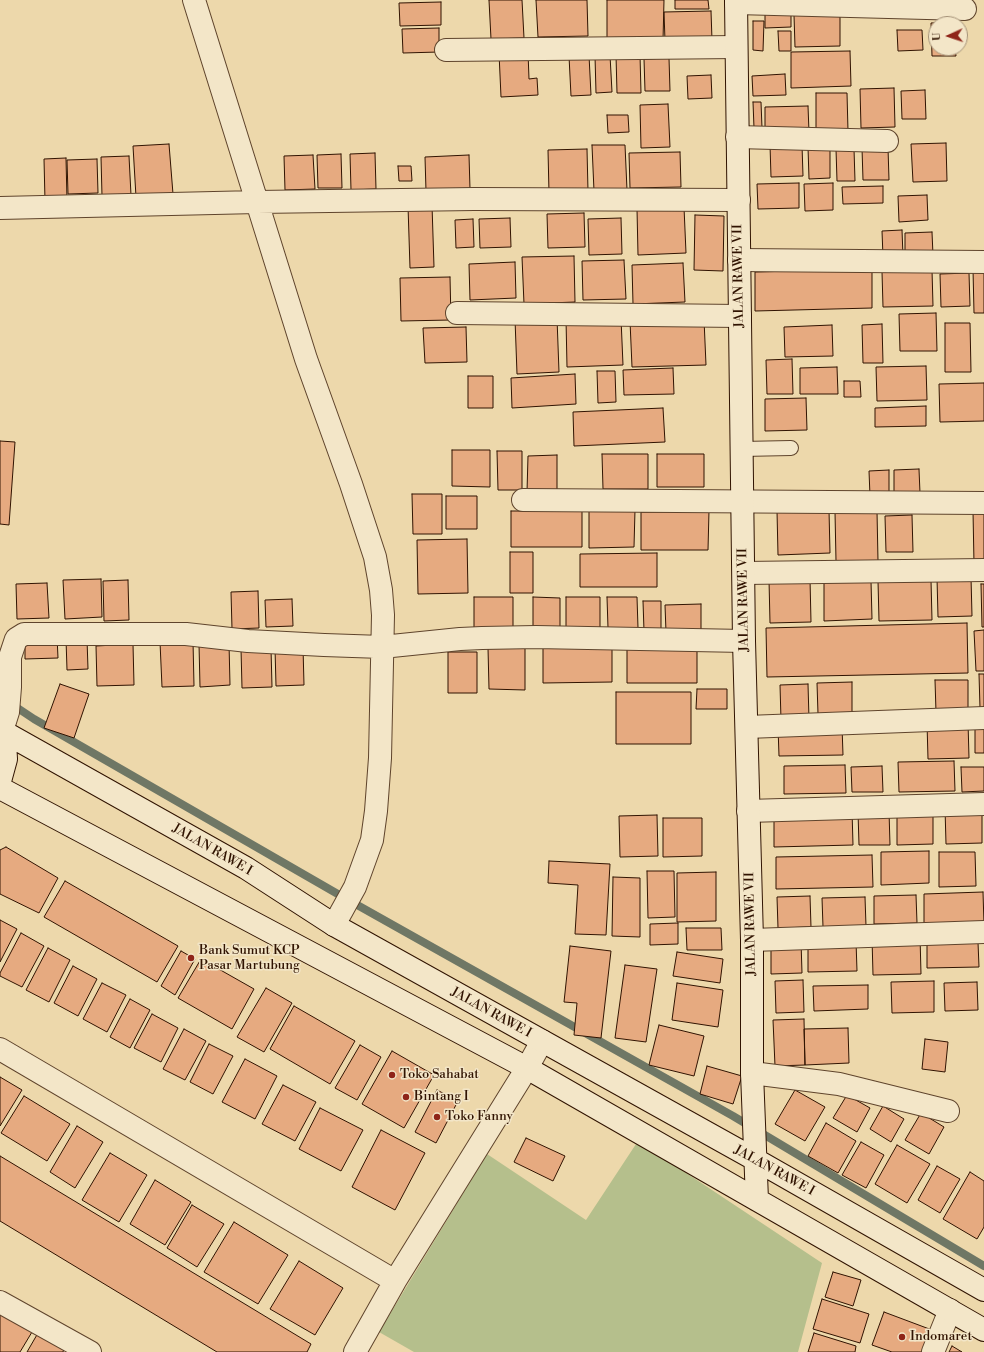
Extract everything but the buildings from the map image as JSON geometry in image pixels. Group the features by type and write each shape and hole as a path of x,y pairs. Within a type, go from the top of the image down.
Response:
{"street":[{"path":"194,0 306,359 351,484 375,557 381,590 383,615 380,758 376,811 372,840 343,908"},
{"path":"736,2 965,9"},
{"name":"JALAN RAWE VII","path":"736,2 744,641 752,940 752,1073 757,1200"},
{"path":"446,50 736,47"},
{"path":"737,137 887,141"},
{"path":"0,208 258,202 489,199 738,200"},
{"path":"739,260 984,262"},
{"path":"456,313 740,316"},
{"path":"523,500 984,503"},
{"path":"744,573 984,570"},
{"path":"0,781 6,759 5,717 10,687 10,657 16,639 24,634 186,634 255,641 382,647 460,639 536,637 744,641"},
{"name":"JALAN RAWE I","path":"5,717 246,868 343,908 542,1041 756,1160 984,1290"},
{"path":"747,727 984,718"},
{"path":"0,788 527,1068 984,1330"},
{"path":"748,810 984,804"},
{"path":"752,940 984,932"},
{"path":"355,1352 395,1281 527,1068 542,1041"},
{"path":"0,1049 395,1281"},
{"path":"752,1073 839,1084 948,1111"},
{"path":"0,1302 90,1352"},
{"path":"932,1352 950,1310"}],"lane":[{"path":"742,450 791,448"}],"green space":[{"path":"638,1141 822,1263 798,1352 414,1352 379,1332 487,1154 586,1220"}],"waterway":[{"path":"10,703 34,719 343,897 733,1116 984,1266"}],"place":[{"name":"Bank Sumut KCP Pasar Martubung","path":"191,958"},
{"name":"Toko Sahabat","path":"392,1075"},
{"name":"Bintang I","path":"406,1097"},
{"name":"Toko Fanny","path":"437,1117"},
{"name":"Indomaret","path":"902,1337"}]}
